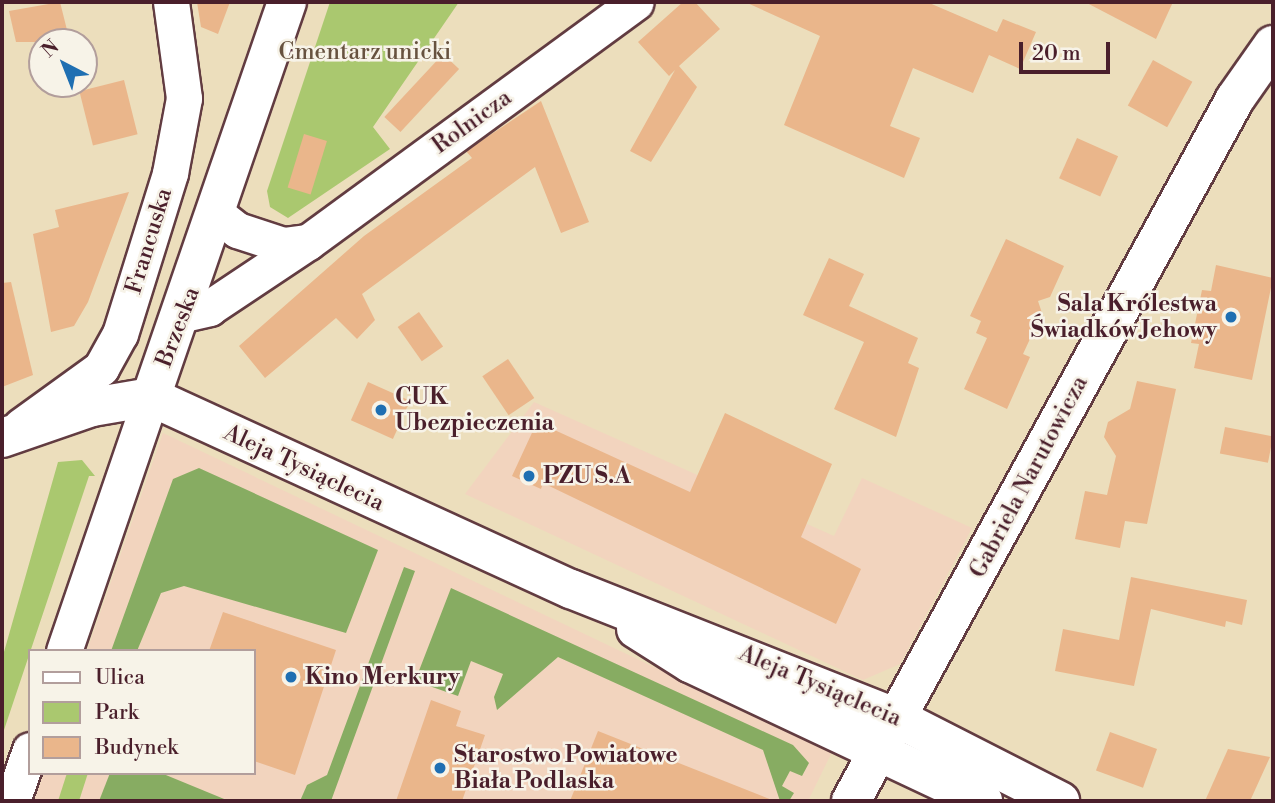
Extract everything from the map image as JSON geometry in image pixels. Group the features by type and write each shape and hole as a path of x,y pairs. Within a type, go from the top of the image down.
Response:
{"street":[{"name":"Francuska","path":"7,435 101,368 120,334 170,173 184,98 171,2"},
{"name":"Brzeska","path":"65,649 151,397 184,314 287,2"},
{"name":"Rolnicza","path":"184,314 209,308 308,242 636,2"},
{"name":"Gabriela Narutowicza","path":"850,801 899,719 1235,99 1273,45"},
{"path":"218,215 237,230 283,245 308,242"},
{"path":"7,435 92,407 151,397"},
{"name":"Aleja Tysiąclecia","path":"151,397 571,589 899,719 1060,801"},
{"name":"Aleja Tysiąclecia","path":"571,589 690,663 983,801"},
{"path":"12,801 28,756"}],"shaded area":[{"path":"534,402 834,536 862,478 972,528 900,664 863,680 465,494"},
{"path":"163,433 832,752 808,801 34,801 43,775 256,775 256,649 88,649"}],"green space":[{"name":"Cmentarz unicki","path":"330,2 459,2 373,127 390,149 288,218 270,207 267,191"},
{"path":"82,460 95,476 89,476 31,649 28,649 28,658 2,736 2,659 58,462"},
{"path":"199,468 378,550 346,633 184,586 161,593 138,649 112,649 173,479"},
{"path":"404,567 415,571 331,801 300,801 307,785 327,775"},
{"path":"451,588 793,745 809,763 802,776 790,771 782,786 794,793 789,801 780,801 763,750 558,657 497,710 494,697 503,674 471,661 458,696 415,681"},
{"path":"66,775 87,775 79,801 58,801"},
{"path":"109,775 166,775 229,801 99,801"}],"building":[{"path":"60,2 66,28 28,28 28,42 16,42 9,11"},
{"path":"197,2 230,2 218,34 201,27"},
{"path":"683,2 695,2 720,29 679,66 697,87 651,162 630,151 675,70 669,76 638,42"},
{"path":"745,2 927,2 997,32 1003,19 1036,32 1020,69 989,55 973,93 913,68 890,126 920,138 904,178 784,125 820,36"},
{"path":"1085,2 1173,2 1156,39"},
{"path":"443,54 459,69 400,132 384,117"},
{"path":"1153,60 1192,82 1167,127 1128,105"},
{"path":"124,80 138,134 93,145 81,98 98,98 98,86"},
{"path":"541,101 589,222 561,233 535,167 362,294 375,320 357,339 336,318 265,378 239,346 364,236 472,158 466,151"},
{"path":"304,134 327,141 311,195 288,188"},
{"path":"1077,138 1118,156 1100,196 1059,178"},
{"path":"129,192 88,302 74,326 51,332 33,234 59,227 55,210"},
{"path":"1006,239 1064,266 1050,297 1038,301 1042,313 1023,354 1030,357 1007,409 964,389 987,338 976,333 981,321 970,316"},
{"path":"829,258 864,274 849,306 918,338 908,363 919,368 896,437 834,409 864,342 803,315"},
{"name":"Sala Królestwa Świadków Jehowy","path":"1216,265 1273,278 1252,380 1194,368 1199,344 1191,343 1202,290 1211,291"},
{"path":"11,282 33,375 2,387 2,283"},
{"path":"419,312 443,346 422,361 398,327"},
{"path":"508,359 534,398 509,415 482,376"},
{"path":"1137,381 1176,389 1147,524 1125,521 1120,548 1075,539 1085,491 1107,495 1116,456 1104,437 1108,422 1130,409"},
{"name":"CUK Ubezpieczenia","path":"368,382 410,401 393,439 351,420"},
{"path":"725,413 832,464 801,537 861,569 836,624 543,483 541,489 512,476 537,422 690,492"},
{"path":"1225,427 1273,436 1268,463 1220,454"},
{"path":"1131,577 1247,600 1242,625 1226,621 1225,627 1151,609 1134,686 1055,671 1063,629 1119,640"},
{"name":"Kino Merkury","path":"223,612 336,650 295,775 256,762 256,649 210,649"},
{"name":"Starostwo Powiatowe Biała Podlaska","path":"431,700 461,711 456,726 485,735 462,801 396,801"},
{"path":"598,731 772,800 772,801 570,801"},
{"path":"1110,732 1157,749 1143,788 1096,771"},
{"path":"1228,749 1270,757 1250,801 1205,801"}],"place":[{"name":"Sala Królestwa Świadków Jehowy","path":"1231,317"},
{"name":"CUK Ubezpieczenia","path":"381,410"},
{"name":"PZU S.A","path":"529,476"},
{"name":"Kino Merkury","path":"291,677"},
{"name":"Starostwo Powiatowe Biała Podlaska","path":"440,768"}]}
